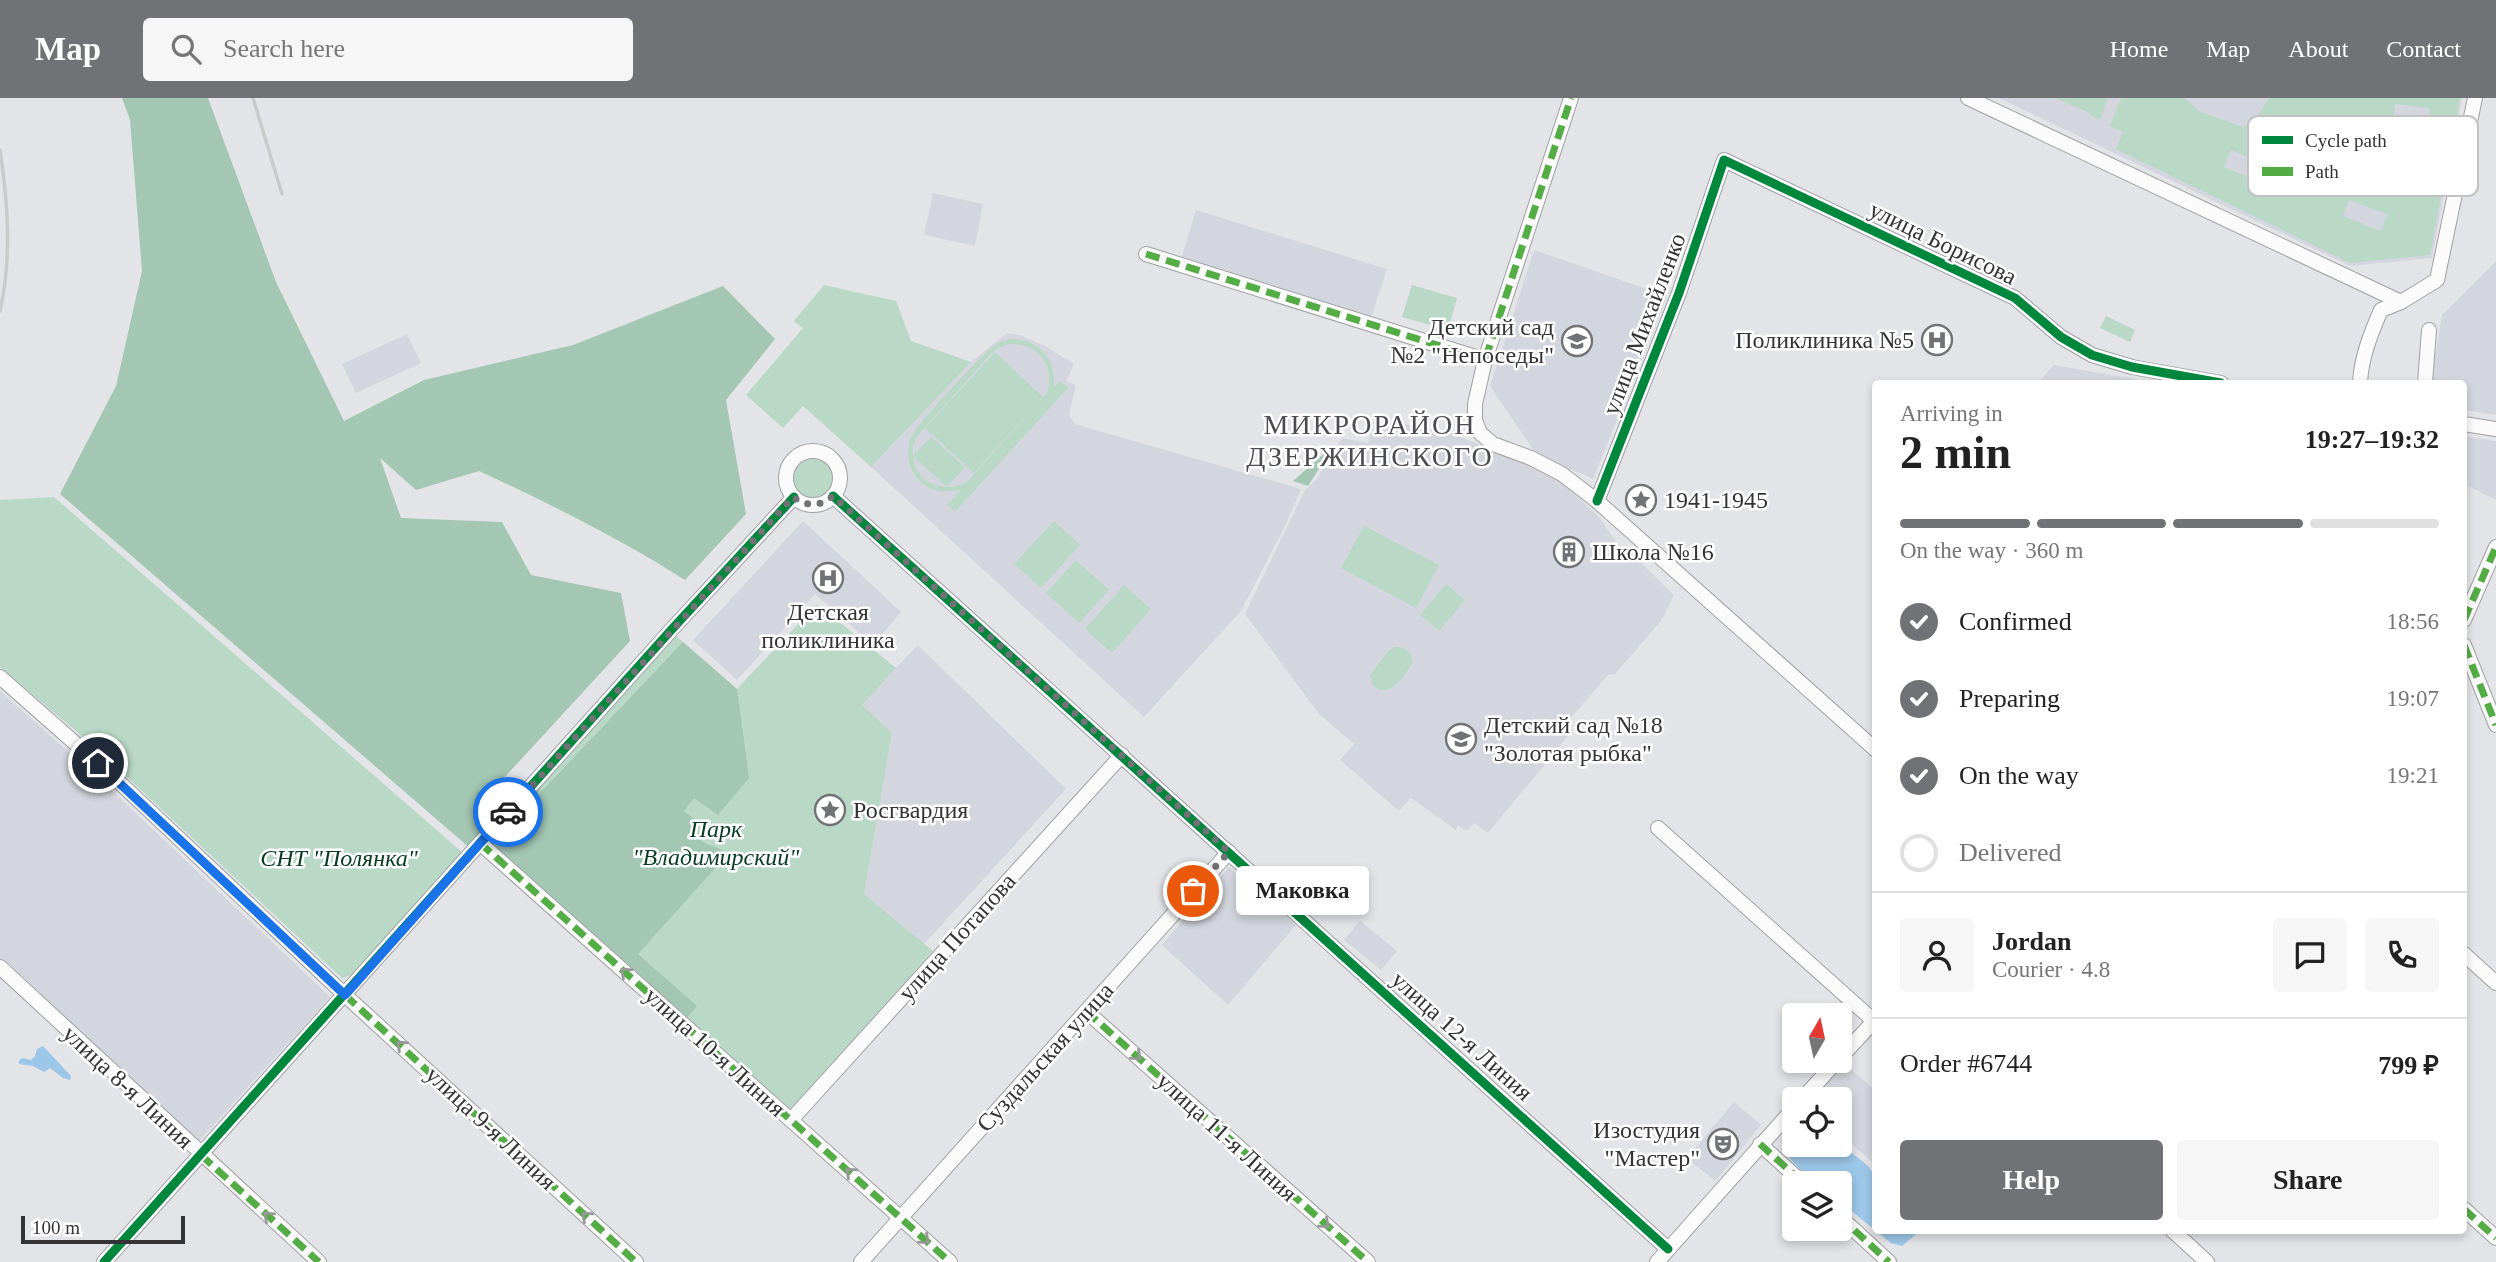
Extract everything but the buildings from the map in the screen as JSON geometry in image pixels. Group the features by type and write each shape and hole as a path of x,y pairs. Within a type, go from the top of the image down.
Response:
{"street":[{"path":"1571,98 1485,360 1475,404 1475,419 1480,433 1493,444 1531,458 1562,474 1597,501 1872,746"},
{"path":"1969,98 2401,302"},
{"path":"2471,116 2475,98"},
{"name":"улица Борисова","path":"1724,160 2015,298 2061,337 2092,355 2136,368 2204,380"},
{"name":"улица Михайленко","path":"1597,501 1679,293 1724,160"},
{"path":"2360,380 2371,332 2381,310 2401,302 2437,280 2455,196"},
{"path":"1146,254 1485,360"},
{"path":"2425,380 2430,330"},
{"path":"2467,424 2496,429"},
{"path":"812,451 828,456 839,471 840,480 833,496 827,502 809,505 793,497 786,482 789,464 803,453 812,451"},
{"name":"улица 12-я Линия","path":"833,496 1668,1249"},
{"path":"104,1262 793,497"},
{"path":"2467,613 2496,547"},
{"path":"2467,652 2496,725"},
{"name":"улица 9-я Линия","path":"0,677 118,781 345,995 636,1262"},
{"name":"улица Потапова","path":"792,1120 1122,755"},
{"path":"1658,828 1872,1017"},
{"name":"улица 10-я Линия","path":"480,843 950,1262"},
{"name":"Суздальская улица","path":"861,1262 1229,852"},
{"path":"2467,957 2496,983"},
{"name":"улица 8-я Линия","path":"0,967 319,1262"},
{"name":"улица 11-я Линия","path":"1086,1011 1368,1262"},
{"path":"1852,1046 1872,1023"},
{"path":"1813,1087 1827,1073"},
{"path":"1657,1262 1782,1121"},
{"path":"1760,1144 1789,1171"},
{"path":"2467,1212 2496,1238"},
{"path":"1852,1228 1889,1262"},
{"path":"2176,1234 2207,1262"}],"shaded area":[{"path":"1999,98 2462,98 2459,116 2248,116 2248,196 2444,196 2432,258 2350,266"},
{"path":"933,193 983,204 975,246 924,235"},
{"path":"1196,210 1387,269 1370,320 1181,260"},
{"name":"Детский сад №2 \"Непоседы\"","path":"1534,250 1667,296 1593,479 1536,454 1490,386"},
{"path":"2496,261 2496,415 2467,410 2467,380 2431,380 2442,315"},
{"path":"1007,333 1020,335 1047,347 1074,364 1066,381 1076,385 1069,415 1075,424 1301,489 1241,611 1144,717 871,467 971,362"},
{"path":"407,334 421,363 356,393 342,364"},
{"path":"2054,365 2140,380 2041,380"},
{"path":"1374,418 1450,433 1554,474 1600,518 1620,548 1636,558 1674,595 1661,621 1615,674 1608,675 1561,729 1569,735 1488,833 1474,823 1467,831 1458,825 1456,830 1411,798 1399,811 1340,760 1354,744 1319,714 1245,614 1305,490 1316,480 1342,438 1368,443"},
{"path":"2467,439 2496,441 2496,500 2467,486"},
{"path":"803,521 901,612 873,645 815,594 737,680 693,640"},
{"path":"918,645 1066,789 924,944 864,894 892,733 861,705"},
{"path":"0,691 107,786 330,997 199,1141 0,963"},
{"path":"1229,867 1296,925 1228,1005 1162,945"},
{"path":"1360,921 1397,951 1381,970 1344,940"},
{"path":"1852,1071 1872,1088 1872,1162 1852,1145 1852,1087 1824,1087 1836,1073 1852,1073"},
{"path":"1734,1102 1761,1125 1715,1181 1687,1158"}],"green space":[{"path":"122,98 208,98 276,282 344,421 424,380 573,345 723,286 775,339 726,400 746,514 685,580 584,522 479,471 416,490 380,458 401,518 502,522 531,575 621,593 630,641 502,780 505,802 471,849 60,494 116,386 142,271 130,120"},
{"path":"2055,98 2108,98 2098,120 2088,112"},
{"path":"2121,98 2185,98 2199,111 2243,127 2248,125 2248,157 2231,150 2224,167 2248,177 2248,196 2441,196 2430,255 2350,263 2116,149 2123,132 2110,126","holes":["2349,200 2387,214 2381,231 2343,216"]},
{"path":"2269,98 2460,98 2457,116 2430,116 2429,108 2395,104 2393,116 2257,116"},
{"path":"824,285 896,301 911,341 971,362 871,467 803,406 783,428 746,395 803,328 794,321"},
{"path":"1412,285 1457,298 1448,330 1402,317"},
{"path":"2106,316 2135,330 2130,342 2100,328"},
{"path":"1010,339 1037,346 1049,359 1054,387 1060,381 1068,388 955,512 947,505 960,490 938,491 920,481 909,462 910,441 933,409 987,351","holes":["1019,344 1036,352 1047,365 1047,393 968,481 942,487 926,480 915,466 913,446 918,435 998,348"]},
{"path":"995,352 1043,397 974,473 925,428"},
{"path":"931,437 965,467 947,487 913,456"},
{"path":"1335,444 1308,486 1293,481"},
{"path":"813,459 827,465 833,479 827,493 813,499 799,493 793,479 799,465"},
{"name":"СНТ \"Полянка\"","path":"54,497 463,853 352,975 342,978 95,747 0,667 0,500"},
{"path":"1054,521 1080,545 1041,588 1014,564"},
{"path":"1364,526 1439,565 1416,608 1341,568"},
{"path":"1076,560 1109,590 1079,623 1046,593"},
{"path":"1446,584 1465,600 1439,631 1420,615"},
{"path":"1124,585 1151,609 1112,653 1085,629"},
{"name":"Парк \"Владимирский\"","path":"817,604 896,668 862,705 892,733 864,894 933,951 789,1112 484,844 675,635 737,689"},
{"path":"683,642 737,689 749,778 718,815 694,798 684,811 696,821 701,841 728,854 638,954 697,1006 687,1018 491,845"},
{"path":"1395,647 1408,651 1412,664 1393,687 1378,689 1373,685 1370,675 1389,650"}],"water":[{"path":"43,1046 71,1076 70,1080 50,1068 44,1072 33,1066 19,1064 19,1060 23,1058 31,1060 37,1049"},
{"path":"1852,1153 1867,1165 1872,1172 1872,1228 1852,1212 1852,1171 1802,1171 1789,1157 1852,1157"},
{"path":"1880,1234 1916,1234 1902,1246 1891,1243"}],"railway":[{"path":"253,98 282,194"},
{"path":"0,150 8,230 0,311"}],"marked path":[{"path":"1146,254 1485,360 1571,98"},
{"path":"2467,613 2496,547"},
{"path":"2467,652 2496,725"},
{"path":"480,843 950,1262"},
{"path":"345,995 636,1262"},
{"path":"1086,1011 1368,1262"},
{"path":"1760,1144 1790,1171"},
{"path":"201,1155 319,1262"},
{"path":"2467,1212 2496,1238"},
{"path":"1852,1228 1889,1262"}],"cycle path":[{"path":"1597,501 1679,293 1724,160 2015,298 2061,337 2092,355 2132,367 2204,380"},
{"path":"833,496 1668,1249"},
{"path":"104,1262 673,628 794,497"}],"way so far":[{"path":"508,812 793,497 801,503 818,505 833,496 1229,852 1193,891"}],"place":[{"name":"Поликлиника №5","path":"1937,340"},
{"name":"Детский сад №2 \"Непоседы\"","path":"1577,341"},
{"name":"1941-1945","path":"1641,500"},
{"name":"Школа №16","path":"1569,552"},
{"name":"Детская поликлиника","path":"828,578"},
{"name":"Детский сад №18 \"Золотая рыбка\"","path":"1461,739"},
{"name":"Росгвардия","path":"830,810"},
{"name":"Маковка","path":"1193,891"},
{"name":"Изостудия \"Мастер\"","path":"1723,1144"}],"district":[{"name":"МИКРОРАЙОН ДЗЕРЖИНСКОГО","path":"1370,440"}],"route":[{"path":"98,763 345,995 508,812"}]}
